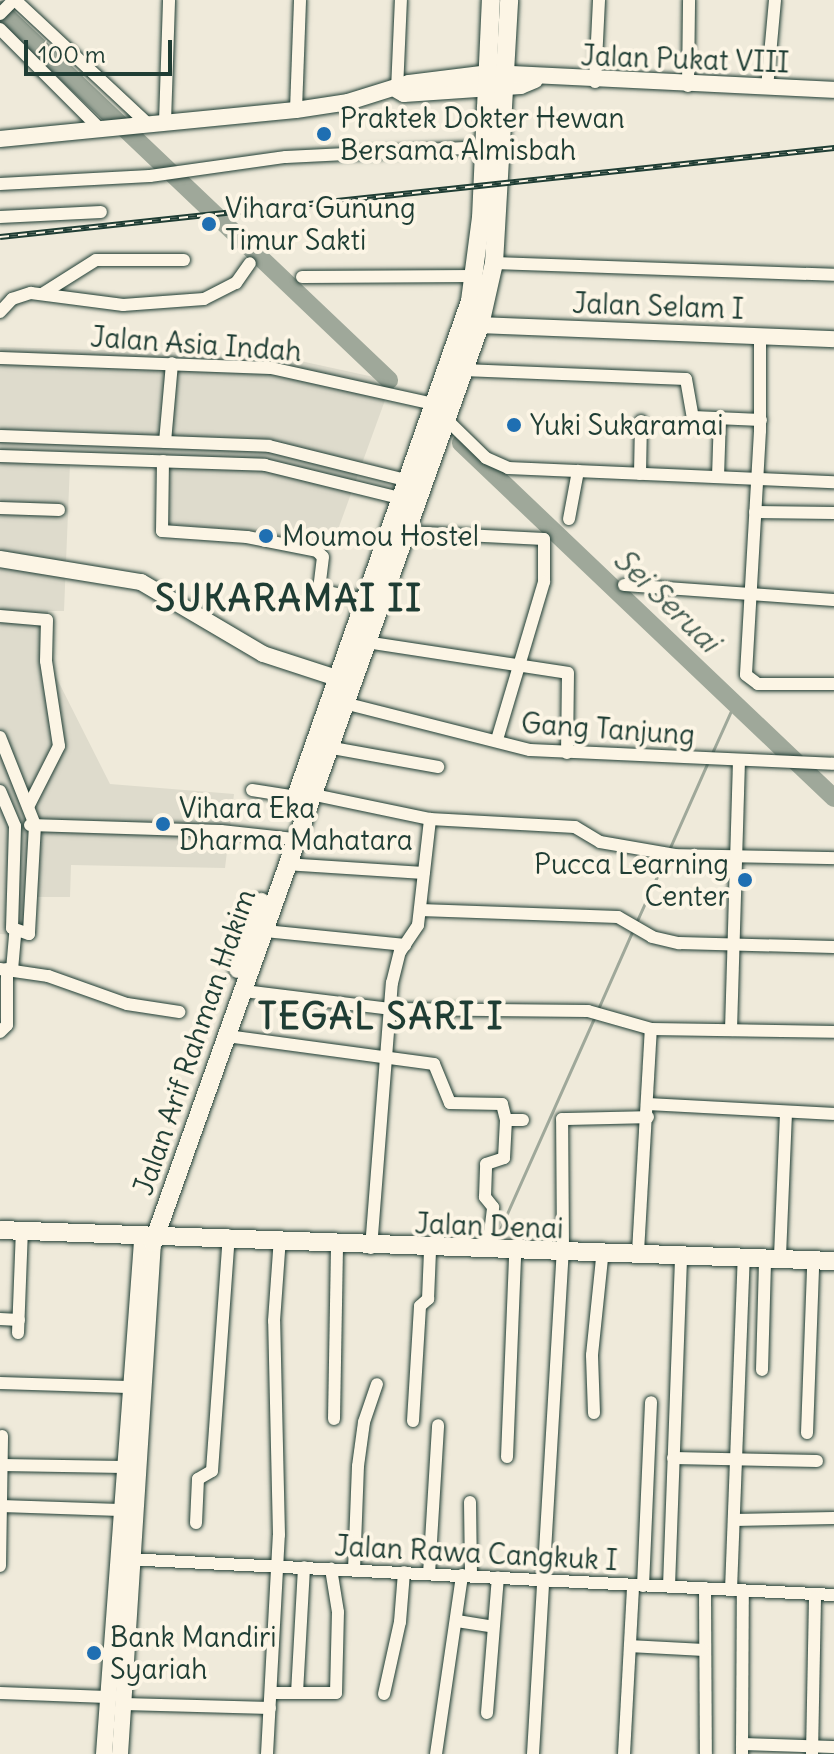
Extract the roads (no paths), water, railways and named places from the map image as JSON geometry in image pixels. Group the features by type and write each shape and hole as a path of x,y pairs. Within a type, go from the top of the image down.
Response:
{"main road":[{"name":"Jalan Arif Rahman Hakim","path":"120,1754 124,1704 124,1559 120,1510 128,1387 144,1238 336,701 364,600 402,489 439,411 463,370 480,325 494,263 497,80 491,0"},
{"name":"Jalan Arif Rahman Hakim","path":"343,679 366,642 405,532 474,276 485,147 509,0"},
{"name":"Jalan Pukat VIII","path":"0,139 101,126 296,110 397,90 411,94 497,80 834,90"},
{"name":"Jalan Selam I","path":"480,325 834,339"},
{"path":"0,559 141,582 263,654 343,679"},
{"name":"Jalan Arif Rahman Hakim","path":"303,795 327,747 336,701"},
{"name":"Jalan Arif Rahman Hakim","path":"104,1754 107,1697 124,1559 144,1238 244,991 285,864 288,839"},
{"name":"Jalan Denai","path":"0,1230 482,1250 638,1252 834,1263"},
{"name":"Jalan Denai","path":"280,1242 430,1252 482,1250 515,1255 562,1252 602,1259 681,1262 744,1259"},
{"name":"Jalan Denai","path":"772,1260 813,1266 834,1263"}],"street":[{"path":"296,110 300,0"},
{"path":"397,90 401,0"},
{"path":"595,82 599,0"},
{"path":"688,86 689,0"},
{"path":"767,88 775,0"},
{"path":"0,14 13,1 145,123"},
{"path":"165,122 167,2"},
{"path":"2,35 101,126"},
{"path":"0,184 164,174 305,156 485,147"},
{"path":"1,218 101,212"},
{"path":"42,294 96,260 184,260"},
{"path":"0,312 21,295 42,294 123,305 204,299 236,283 250,263"},
{"path":"494,263 834,275"},
{"path":"302,277 474,276"},
{"path":"760,336 761,420 745,670 758,684 834,684"},
{"name":"Jalan Asia Indah","path":"0,358 271,368 439,411"},
{"path":"165,442 172,363"},
{"path":"463,370 686,379 691,415 761,420"},
{"path":"439,411 499,466 834,482"},
{"path":"718,477 720,418"},
{"path":"640,474 641,421"},
{"path":"0,436 269,446 350,463 402,489"},
{"path":"265,465 269,446"},
{"path":"0,456 265,465 345,483 402,489"},
{"path":"163,461 162,531 247,537 317,551 323,557 319,590 364,600"},
{"path":"345,483 350,463"},
{"path":"569,519 578,471"},
{"path":"0,508 59,510"},
{"path":"755,512 834,513"},
{"path":"405,532 544,539 544,582 516,666 497,740"},
{"path":"624,585 834,600"},
{"path":"0,616 47,620 46,661 59,746 28,807"},
{"path":"366,642 568,673 567,753"},
{"name":"Gang Tanjung","path":"336,701 497,740 506,746 567,753 707,761 834,764"},
{"path":"0,737 35,825 33,929 15,932"},
{"path":"327,747 438,767"},
{"path":"731,1030 739,762"},
{"path":"0,772 13,766"},
{"path":"252,790 303,795 430,819 575,827 600,842 664,852 834,858"},
{"path":"0,791 15,826 15,932 6,969 7,1025 0,1032"},
{"path":"372,1246 390,1009 397,960 418,925 430,819"},
{"path":"15,826 288,839"},
{"path":"285,864 424,873"},
{"path":"420,910 629,920 641,929 679,943 834,947"},
{"path":"265,931 405,945"},
{"path":"6,969 48,976 127,1004 179,1012"},
{"path":"244,991 390,1009 595,1012 651,1029 834,1032"},
{"path":"638,1252 640,1161 649,1110 651,1029"},
{"path":"227,1036 388,1061 434,1064 450,1103 502,1104 506,1120 504,1158 486,1164 485,1197 493,1207 490,1233 482,1250"},
{"path":"533,1754 562,1252 563,1117 649,1110 834,1114"},
{"path":"762,1370 786,1112"},
{"path":"506,1120 523,1120"},
{"path":"0,1319 18,1326 22,1231"},
{"path":"196,1523 198,1479 212,1471 229,1241"},
{"path":"267,1754 274,1566 279,1535 274,1321 280,1242"},
{"path":"334,1419 337,1248"},
{"path":"413,1421 420,1306 428,1299 430,1252"},
{"path":"507,1457 515,1255"},
{"path":"594,1413 592,1355 602,1259"},
{"path":"744,1259 734,1520 742,1749 812,1750 834,1747"},
{"path":"669,1586 681,1262"},
{"path":"807,1433 813,1266"},
{"path":"0,1383 128,1387"},
{"path":"354,1570 358,1466 364,1422 377,1384"},
{"path":"624,1754 651,1402"},
{"path":"429,1574 438,1425"},
{"path":"0,1564 2,1436"},
{"path":"673,1458 817,1461"},
{"path":"2,1465 124,1467"},
{"path":"436,1754 466,1575 470,1502"},
{"path":"1,1506 120,1510"},
{"path":"734,1520 834,1518"},
{"name":"Jalan Rawa Cangkuk I","path":"124,1559 834,1595"},
{"path":"297,1693 304,1567"},
{"path":"271,1693 336,1693 338,1612 331,1569"},
{"path":"384,1694 400,1622 404,1572"},
{"path":"487,1713 498,1577"},
{"path":"705,1588 706,1754"},
{"path":"812,1750 815,1595"},
{"path":"457,1621 493,1627"},
{"path":"630,1646 703,1650"},
{"path":"0,1693 107,1697"},
{"path":"124,1704 270,1708"}],"waterway":[{"name":"Sei Seruai","path":"0,10 389,380"},
{"name":"Sei Seruai","path":"461,443 834,798"},
{"path":"712,753 735,702"},
{"path":"668,852 707,764"},
{"path":"635,925 665,859"},
{"path":"598,1009 632,932"},
{"path":"497,1236 595,1016"}],"railway":[{"path":"0,237 834,148"}],"place":[{"name":"Praktek Dokter Hewan Bersama Almisbah","path":"324,134"},
{"name":"Vihara Gunung Timur Sakti","path":"209,224"},
{"name":"Yuki Sukaramai","path":"514,425"},
{"name":"Moumou Hostel","path":"266,536"},
{"name":"Vihara Eka Dharma Mahatara","path":"163,824"},
{"name":"Pucca Learning Center","path":"745,880"},
{"name":"Bank Mandiri Syariah","path":"94,1653"}],"district":[{"name":"SUKARAMAI II","path":"289,599"},
{"name":"TEGAL SARI I","path":"381,1017"}]}
